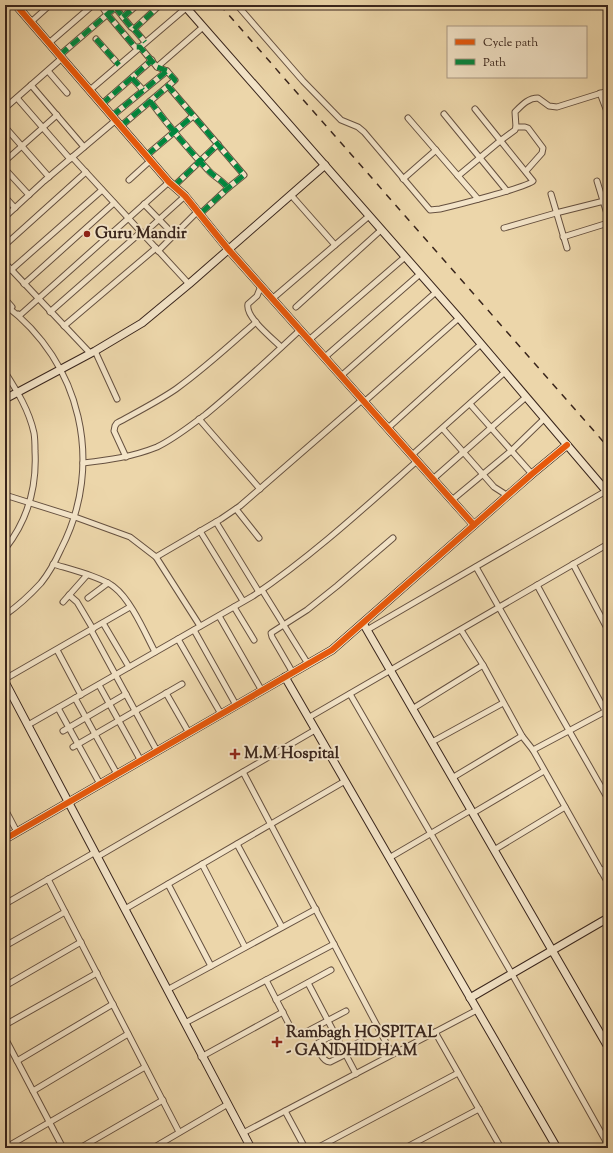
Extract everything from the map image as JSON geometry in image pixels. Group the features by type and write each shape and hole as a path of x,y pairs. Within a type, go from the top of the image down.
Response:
{"street":[{"path":"16,5 172,184 185,196 228,249 474,526"},
{"path":"31,22 50,5"},
{"path":"49,43 93,5"},
{"path":"101,5 106,14 135,48 140,47"},
{"path":"123,17 136,5"},
{"path":"134,29 160,5"},
{"path":"237,5 303,81 341,120 358,127 364,132 430,210 440,209 478,199 532,183 532,179 526,171 475,109"},
{"path":"5,108 48,71 106,14 117,6 131,27 146,42"},
{"path":"90,90 185,6 459,318 607,492 367,630"},
{"path":"158,67 203,27"},
{"path":"96,39 119,65"},
{"path":"116,120 150,101 175,80 167,70 158,67 140,47"},
{"path":"102,104 152,60"},
{"path":"5,217 116,120 143,90 167,70"},
{"path":"48,71 67,93"},
{"path":"132,78 143,90"},
{"path":"31,85 84,147"},
{"path":"64,326 244,175 168,86"},
{"path":"458,176 500,140 515,130 515,112 524,103 533,98 538,98 549,106 557,108 608,91"},
{"path":"600,93 608,114"},
{"path":"17,98 43,128 86,172 189,284"},
{"path":"150,101 174,133 209,172 221,180 228,188"},
{"path":"444,114 507,191"},
{"path":"5,161 57,115"},
{"path":"129,180 174,133 193,116"},
{"path":"408,118 478,199"},
{"path":"5,127 49,177"},
{"path":"516,127 528,128 543,148 542,153 526,171"},
{"path":"19,316 144,204 172,184 218,144"},
{"path":"403,179 436,150"},
{"path":"5,399 142,323 325,166"},
{"path":"5,168 29,195"},
{"path":"5,245 86,172"},
{"path":"597,181 605,201 608,217"},
{"path":"11,270 102,190"},
{"path":"551,194 567,248"},
{"path":"291,195 335,245"},
{"path":"50,312 185,196"},
{"path":"5,197 15,208"},
{"path":"504,228 605,201"},
{"path":"24,284 114,203"},
{"path":"144,204 174,235"},
{"path":"272,299 369,216"},
{"path":"563,237 608,223"},
{"path":"296,307 382,230"},
{"path":"309,340 405,257"},
{"path":"5,264 50,312 92,352 117,399"},
{"path":"325,357 420,274"},
{"path":"261,286 257,296 247,306 249,313 281,347"},
{"path":"341,376 436,292"},
{"path":"5,299 37,335 60,369 71,393 79,416 83,446 83,474 78,505 70,533 42,582 19,605 5,615"},
{"path":"5,305 19,316"},
{"path":"156,557 236,509 364,401 459,318"},
{"path":"126,457 114,431 115,426 175,389 204,367 256,322"},
{"path":"83,464 120,459 157,446 170,439 226,398 300,330"},
{"path":"388,428 481,344"},
{"path":"5,372 26,408 34,434 36,462 30,503 13,539 5,549"},
{"path":"412,455 443,429 505,372"},
{"path":"433,479 526,397"},
{"path":"470,404 532,474"},
{"path":"452,500 511,451 545,418"},
{"path":"199,419 260,489"},
{"path":"443,429 494,487 508,496"},
{"path":"5,839 332,650 567,445"},
{"path":"28,725 234,607 278,579 312,552 417,461"},
{"path":"5,495 75,517 130,537 156,557 200,626"},
{"path":"236,509 258,538"},
{"path":"216,522 308,664"},
{"path":"200,531 243,601"},
{"path":"293,672 271,635 273,632 307,610 393,538"},
{"path":"308,718 608,544"},
{"path":"53,564 87,575 113,586 122,595 130,607 155,652"},
{"path":"573,564 608,630"},
{"path":"476,567 608,799"},
{"path":"63,602 87,575"},
{"path":"88,598 108,583"},
{"path":"533,750 568,731 607,713 537,585"},
{"path":"70,595 77,602 157,751"},
{"path":"67,803 5,681 130,607"},
{"path":"234,607 254,640"},
{"path":"218,616 262,690"},
{"path":"103,623 129,668"},
{"path":"363,623 608,1047"},
{"path":"194,630 236,705"},
{"path":"461,630 483,665 522,736 533,750 608,883"},
{"path":"178,639 221,714"},
{"path":"57,650 81,695"},
{"path":"412,708 483,665"},
{"path":"285,677 557,1148"},
{"path":"76,746 182,684"},
{"path":"99,685 141,761"},
{"path":"5,690 202,1057"},
{"path":"166,693 189,733"},
{"path":"63,731 126,694"},
{"path":"350,694 512,974 608,1145"},
{"path":"75,698 117,774"},
{"path":"432,742 503,703"},
{"path":"58,708 69,728 76,746 100,784"},
{"path":"5,904 48,879 95,856 315,730"},
{"path":"452,778 522,736"},
{"path":"389,858 544,770"},
{"path":"243,772 392,1054"},
{"path":"125,909 345,781"},
{"path":"494,850 565,807"},
{"path":"5,809 17,832"},
{"path":"237,844 282,927"},
{"path":"95,856 185,1022 247,1148"},
{"path":"202,864 246,947"},
{"path":"601,871 608,867"},
{"path":"48,879 179,1132"},
{"path":"168,884 211,966"},
{"path":"167,990 316,909"},
{"path":"5,946 65,912"},
{"path":"470,998 608,918"},
{"path":"5,986 81,942"},
{"path":"185,1022 334,944"},
{"path":"276,1000 331,970"},
{"path":"5,1025 97,973"},
{"path":"266,980 292,1030 298,1034 304,1033 346,1011"},
{"path":"308,982 356,1074"},
{"path":"17,1061 113,1004"},
{"path":"243,1133 477,1010"},
{"path":"202,1057 283,1012"},
{"path":"435,1032 499,1147"},
{"path":"33,1091 128,1034"},
{"path":"335,1034 318,1043 318,1048 323,1059 327,1062 330,1062 361,1042"},
{"path":"5,1038 63,1148"},
{"path":"5,1148 145,1067"},
{"path":"317,1148 458,1073"},
{"path":"80,1148 163,1100"},
{"path":"155,1148 179,1132 226,1105"},
{"path":"226,1105 251,1148"},
{"path":"405,1148 479,1109"},
{"path":"285,1111 305,1148"}],"railway":[{"path":"220,5 608,447"}],"marked path":[{"path":"60,55 118,5"},
{"path":"123,17 137,5"},
{"path":"134,29 160,5"},
{"path":"115,7 145,42"},
{"path":"107,14 135,47 140,47 157,67 167,71 175,80 168,86 244,175 200,214"},
{"path":"96,39 119,65"},
{"path":"102,104 152,60"},
{"path":"112,116 167,71"},
{"path":"132,78 143,90"},
{"path":"121,126 168,86"},
{"path":"150,101 171,128 210,172 228,188"},
{"path":"147,155 193,116"},
{"path":"174,186 218,144"}],"cycle path":[{"path":"16,5 169,182 185,196 228,249 474,525"},
{"path":"5,839 332,650 567,445"}],"place":[{"name":"Guru Mandir","path":"87,234"},
{"name":"M.M Hospital","path":"235,754"},
{"name":"Rambagh HOSPITAL - GANDHIDHAM","path":"277,1042"}]}
